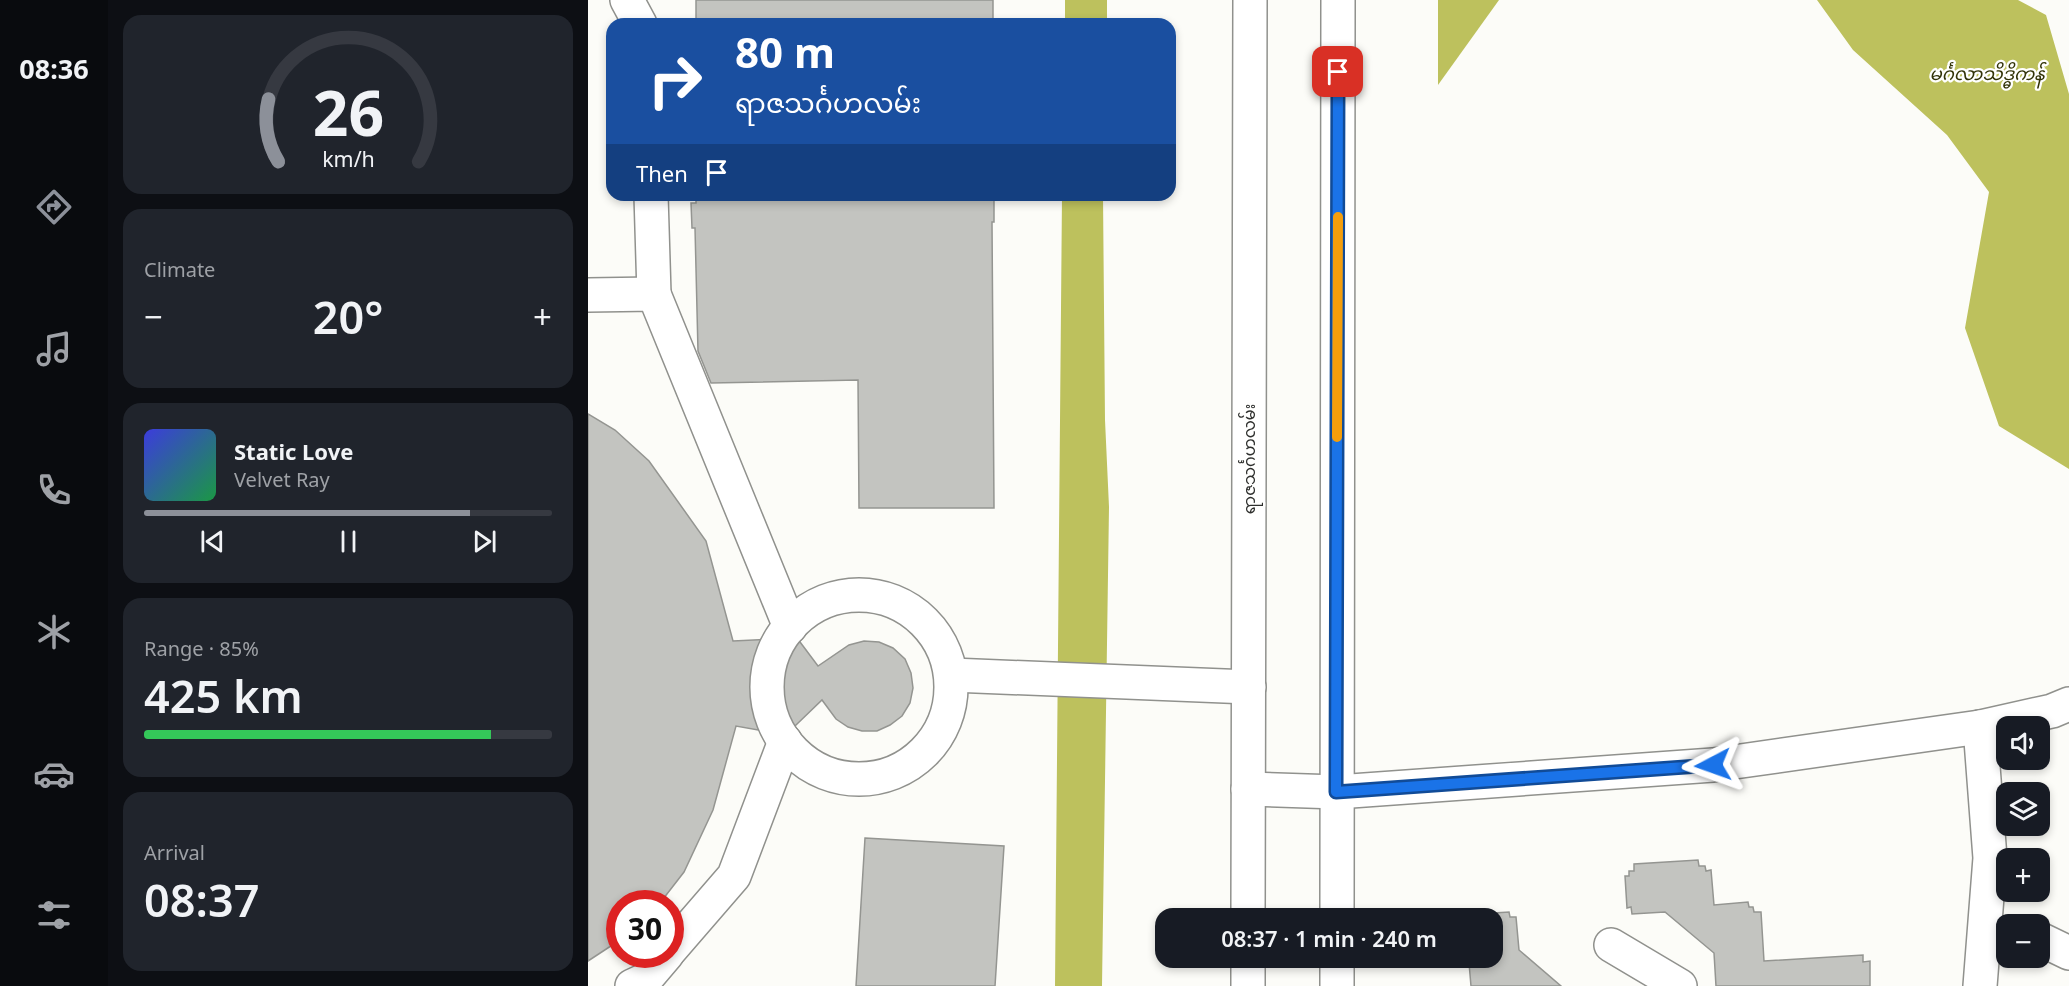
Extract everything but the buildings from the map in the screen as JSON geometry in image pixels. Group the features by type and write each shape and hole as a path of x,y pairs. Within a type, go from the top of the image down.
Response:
{"main road":[{"path":"627,0 637,18"},
{"name":"ရာဇသင်္ဂဟလမ်း","path":"1248,908 1250,0"},
{"path":"1336,908 1338,0"},
{"path":"651,201 654,294 790,627"},
{"path":"588,295 654,294"},
{"path":"864,596 884,599 921,618 945,651 952,675 948,712 941,731 921,755 895,772 875,778 855,779 834,776 815,768 798,756 785,741 774,723 768,704 767,683 770,663 778,644 790,627 805,613 823,603 843,597 864,596"},
{"path":"952,675 1249,687"},
{"path":"1248,789 1336,792 1713,765 1980,727 2052,711 2069,704"},
{"path":"1980,727 1996,919 1980,986"},
{"path":"684,934 734,876 785,741"},
{"path":"2050,944 2069,953"},
{"path":"1611,945 1680,986"},
{"path":"632,986 645,980 655,968"},
{"path":"1248,968 1248,986"},
{"path":"1336,968 1336,986"}],"water":[{"path":"1065,0 1107,0 1107,18 1065,18"},
{"path":"1438,0 1499,0 1438,85"},
{"name":"မင်္ဂလာသိဒ္ဓိကန်","path":"1817,0 2018,0 2046,15 2069,94 2069,469 1999,426 1965,328 1989,192 1947,135 1853,50"},
{"path":"1062,201 1103,201 1105,420 1109,507 1102,986 1055,986"}],"slow traffic":[{"path":"1337,437 1338,217"}],"route":[{"path":"1338,72 1336,792 1713,765"}]}
